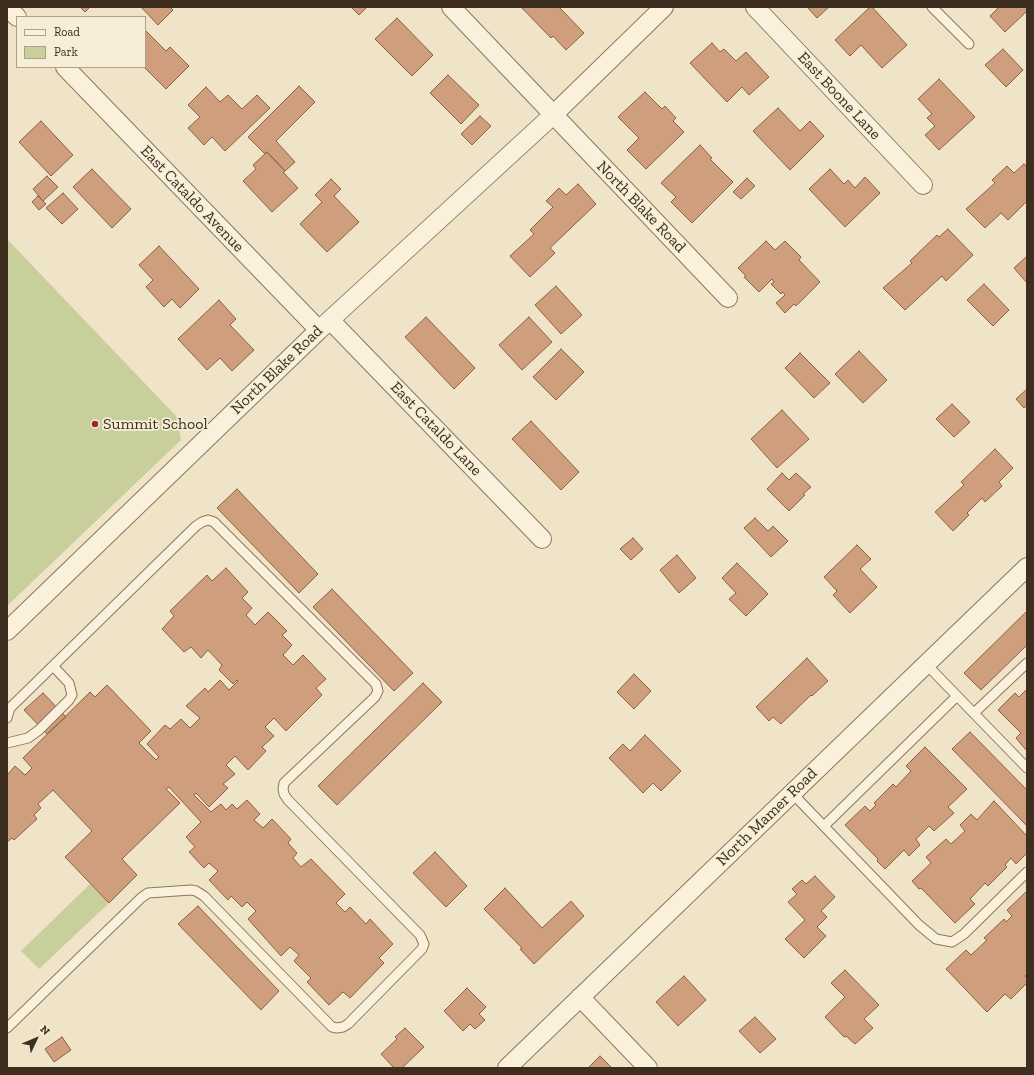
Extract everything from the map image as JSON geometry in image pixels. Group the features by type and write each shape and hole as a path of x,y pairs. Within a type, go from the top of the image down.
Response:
{"street":[{"path":"7,7 16,16"},
{"path":"450,7 553,116"},
{"name":"North Blake Road","path":"7,631 324,325 553,116 664,7"},
{"name":"East Boone Lane","path":"755,7 923,185"},
{"name":"East Cataldo Avenue","path":"66,68 324,325"},
{"name":"North Blake Road","path":"553,116 728,298"},
{"name":"East Cataldo Lane","path":"324,325 542,539"},
{"name":"North Mamer Road","path":"507,1068 1027,567"},
{"path":"580,997 648,1068"}],"lane":[{"path":"932,7 969,44"},
{"path":"7,718 10,708 196,526 208,520 214,522 376,684 378,691 375,697 284,783 283,789 288,800 420,935 424,944 422,950 348,1024 337,1028 332,1027 204,896 191,890 148,893 141,898 7,1028"},
{"path":"974,713 1027,663"},
{"path":"926,664 1027,768"},
{"path":"7,743 28,738 39,730 69,700 72,695 69,683 53,666"},
{"path":"824,826 956,696"},
{"path":"792,793 919,926 936,939 952,942 964,934 1027,872"}],"green space":[{"name":"Summit School","path":"7,239 177,417 181,440 7,606"},
{"path":"90,884 109,903 39,969 21,951"}],"building":[{"path":"80,7 90,7 85,12"},
{"path":"141,7 170,7 173,10 158,25"},
{"path":"351,7 367,7 359,15"},
{"path":"521,7 559,7 584,33 566,50 553,36 551,38"},
{"path":"807,7 829,7 817,18"},
{"path":"870,7 872,7 907,45 882,68 861,45 850,56 835,40"},
{"path":"999,7 1027,7 1027,11 1005,32 990,16"},
{"path":"397,18 433,55 412,76 375,39"},
{"path":"146,31 166,51 170,47 189,66 166,89 145,68"},
{"path":"712,43 720,52 724,49 736,61 746,52 769,77 749,95 742,87 727,102 690,63"},
{"path":"1003,49 1023,70 1006,87 985,65"},
{"path":"448,75 479,105 461,124 430,93"},
{"path":"939,79 975,117 939,150 925,135 935,126 927,118 932,114 918,99"},
{"path":"299,86 315,102 276,141 295,162 285,171 267,152 265,154 248,137"},
{"path":"206,87 220,102 228,95 242,109 257,95 270,108 225,151 212,137 204,145 188,128 200,117 188,105"},
{"path":"645,92 662,109 665,106 676,118 673,121 684,132 646,169 627,150 639,138 618,117"},
{"path":"778,108 800,131 810,121 824,136 790,170 753,131"},
{"path":"480,116 491,126 472,145 461,134"},
{"path":"41,121 73,155 51,176 19,142"},
{"path":"700,145 712,158 710,159 733,182 692,223 671,202 676,197 661,183"},
{"path":"267,152 285,171 283,172 298,188 272,212 243,181 256,169 253,165"},
{"path":"1024,164 1027,167 1027,201 1008,220 1001,213 985,228 966,209 995,183 992,180 1007,166 1014,173"},
{"path":"92,169 131,209 112,228 73,187"},
{"path":"830,169 844,184 848,180 855,188 865,177 880,193 845,227 809,189"},
{"path":"47,176 58,187 43,201 33,189"},
{"path":"747,178 755,186 741,199 733,192"},
{"path":"331,179 341,189 334,196 359,222 327,252 300,224 322,202 315,195"},
{"path":"578,184 596,204 550,248 555,253 530,277 510,256 534,234 530,230 553,207 546,201 559,188 566,195"},
{"path":"63,193 78,209 62,224 46,208"},
{"path":"38,196 46,204 39,210 32,202"},
{"path":"948,229 973,255 946,281 942,276 905,310 883,288 912,263 910,261 937,235 939,237"},
{"path":"766,241 775,250 785,241 801,257 799,260 820,282 796,306 794,304 785,313 776,303 785,295 783,292 781,294 771,284 774,282 772,279 759,292 744,277 746,276 738,268"},
{"path":"159,246 199,289 180,308 172,299 164,307 146,287 153,280 139,265"},
{"path":"1027,256 1027,283 1014,268"},
{"path":"984,284 1009,310 993,326 967,300"},
{"path":"556,286 582,315 561,334 535,305"},
{"path":"219,300 236,319 230,325 254,350 232,371 220,358 207,370 178,339"},
{"path":"426,317 475,368 454,389 405,337"},
{"path":"529,317 552,342 522,370 499,345"},
{"path":"561,349 584,372 556,400 533,377"},
{"path":"859,351 887,380 863,403 835,374"},
{"path":"800,353 830,383 814,398 785,368"},
{"path":"1027,389 1027,407 1026,406 1024,408 1016,399"},
{"path":"952,404 970,422 954,437 936,419"},
{"path":"782,410 809,439 777,468 751,439"},
{"path":"531,421 579,472 561,490 512,439"},
{"path":"995,449 1013,468 999,482 1002,486 985,502 982,498 967,513 969,515 953,531 935,512 964,485 961,482"},
{"path":"782,473 789,480 796,473 811,487 789,511 767,489"},
{"path":"237,489 318,574 299,593 217,508"},
{"path":"755,518 768,531 773,526 788,541 771,557 744,528"},
{"path":"633,538 643,549 631,560 620,549"},
{"path":"857,545 871,559 860,569 877,587 850,613 833,595 837,591 824,577"},
{"path":"677,555 696,578 679,593 660,570"},
{"path":"737,563 768,594 746,616 729,599 736,593 722,578"},
{"path":"226,568 248,592 242,598 252,608 246,615 255,625 268,612 287,631 282,635 292,645 283,655 293,665 303,655 326,679 316,688 322,695 286,731 274,718 265,727 274,736 262,747 266,751 248,770 235,756 226,765 235,774 223,784 228,788 209,807 196,793 194,795 211,812 221,804 226,810 232,804 237,809 247,800 260,814 254,820 263,828 272,819 291,839 288,843 297,853 293,858 301,867 311,859 345,894 336,903 345,912 350,907 366,924 370,919 393,944 379,958 384,963 350,998 343,992 329,1005 307,982 311,978 294,961 299,955 290,947 281,956 248,919 256,911 247,902 242,907 231,896 228,900 209,880 218,871 209,863 204,868 189,852 195,847 186,837 201,822 169,787 166,789 180,803 122,859 137,875 109,903 65,857 92,831 53,790 38,804 41,808 34,815 37,819 14,840 12,838 7,842 7,773 8,774 15,766 25,775 32,768 23,758 90,692 95,697 107,685 151,731 139,743 156,760 159,757 147,744 165,725 170,729 181,719 190,728 200,718 186,706 205,688 208,692 220,680 229,690 238,681 237,680 233,684 219,670 222,665 208,650 201,658 191,647 184,652 162,629 174,616 170,611 207,575 212,581"},
{"path":"332,589 413,673 394,691 313,607"},
{"path":"1027,611 1027,645 981,690 964,673"},
{"path":"807,658 828,681 781,724 773,717 769,721 756,707"},
{"path":"634,674 651,691 634,709 617,692"},
{"path":"423,683 442,702 337,805 318,786"},
{"path":"1027,689 1026,750 1016,738 1021,733 998,710 1015,693 1019,697"},
{"path":"43,693 66,717 47,734 24,710"},
{"path":"970,732 1027,790 1027,826 952,749"},
{"path":"645,735 681,771 661,791 653,783 643,793 609,758 623,744 630,751"},
{"path":"925,747 967,789 948,807 954,813 934,831 929,826 916,839 920,845 909,856 904,850 885,869 877,861 878,859 845,825 865,806 870,811 876,805 874,803 893,784 896,787 911,771 906,766"},
{"path":"994,801 1027,836 1027,853 1016,864 1011,858 1005,865 1007,867 988,886 985,883 970,899 975,904 955,923 921,888 919,889 912,881 931,863 926,857 946,839 951,844 965,831 960,825 971,814 977,820"},
{"path":"435,852 467,886 446,907 413,873"},
{"path":"815,876 835,897 821,911 827,917 817,927 826,936 804,958 785,939 805,920 788,902 797,894 792,889 802,880 806,884"},
{"path":"505,888 542,928 571,901 584,916 534,964 520,949 522,948 484,909"},
{"path":"1027,891 1027,974 1025,976 1027,978 1027,983 1011,999 1005,994 987,1012 946,969 966,950 971,955 987,940 984,938 1004,919 1006,922 1012,916 1007,910"},
{"path":"198,906 279,991 261,1010 178,924"},
{"path":"845,970 879,1005 864,1019 873,1028 855,1044 846,1036 844,1037 825,1017 845,997 831,983"},
{"path":"684,976 706,1000 678,1026 656,1002"},
{"path":"467,988 486,1007 479,1014 485,1020 475,1029 470,1024 463,1031 444,1011"},
{"path":"755,1017 776,1039 760,1053 739,1031"},
{"path":"405,1028 424,1047 402,1068 394,1068 381,1054 397,1039 395,1037"},
{"path":"62,1037 71,1050 54,1062 45,1049"},
{"path":"600,1056 612,1068 588,1068"}],"place":[{"name":"Summit School","path":"95,424"}]}
